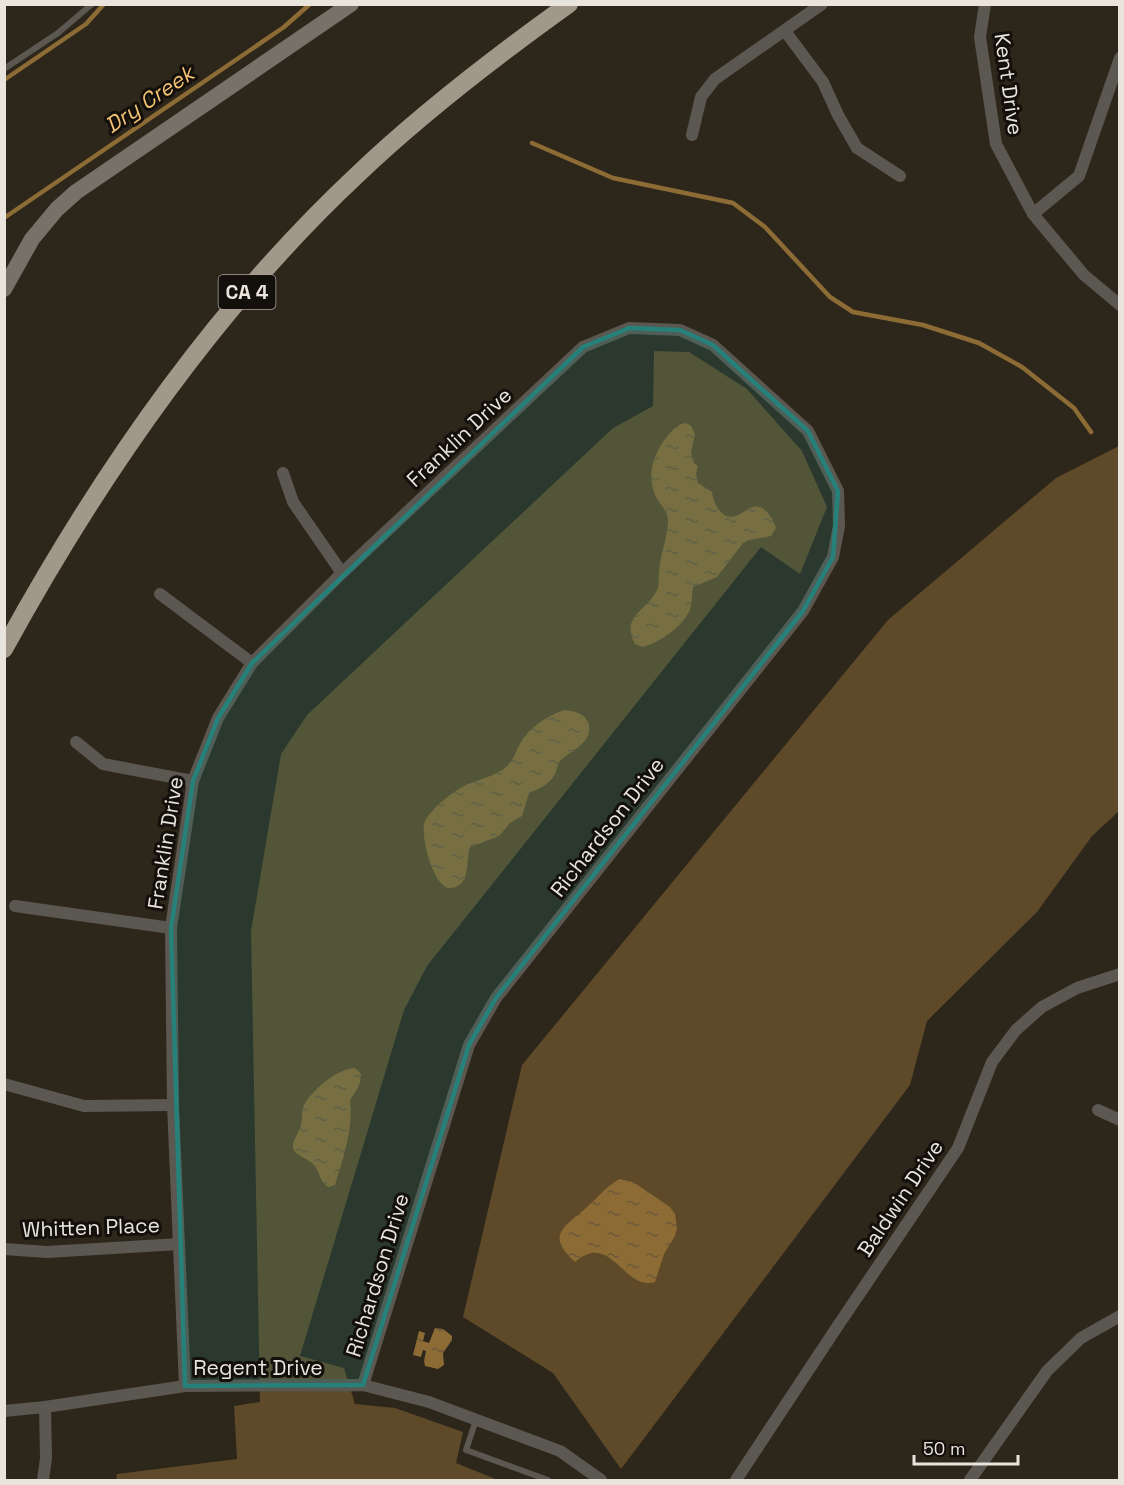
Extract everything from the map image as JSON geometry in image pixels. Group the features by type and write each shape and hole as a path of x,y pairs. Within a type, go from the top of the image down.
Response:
{"highway":[{"name":"CA 4","path":"4,649 56,556 155,410 226,317 285,249 357,174 423,117 568,4"}],"street":[{"path":"5,286 32,239 57,208 76,192 351,4"},
{"path":"692,135 701,97 715,79 822,4"},
{"name":"Kent Drive","path":"985,4 980,37 996,144 1033,214 1084,275 1119,305"},
{"path":"785,31 823,82 838,116 857,148 900,176"},
{"path":"1033,214 1079,176 1119,58"},
{"name":"Franklin Drive","path":"185,1386 173,1105 171,928 193,781 218,718 252,663 342,573 583,347 630,328 680,330 713,345"},
{"name":"Richardson Drive","path":"363,1386 470,1045 496,998 803,611 833,557 838,526 838,491 808,431 713,345"},
{"path":"283,473 293,502 342,573"},
{"path":"160,594 252,663"},
{"path":"76,742 103,764 193,781"},
{"path":"15,906 171,928"},
{"name":"Baldwin Drive","path":"736,1480 958,1148 992,1062 1016,1030 1042,1007 1077,988 1119,974"},
{"path":"4,1084 84,1106 173,1105"},
{"path":"1098,1110 1119,1119"},
{"name":"Whitten Place","path":"4,1249 47,1252 178,1244"},
{"path":"970,1480 1047,1371 1081,1338 1119,1316"},
{"name":"Regent Drive","path":"4,1411 185,1386 363,1386 429,1402 561,1451 601,1480"},
{"path":"43,1480 46,1458 45,1407"}],"lane":[{"path":"4,69 58,33 92,4"},
{"path":"476,1419 466,1450 548,1480"}],"highlighted area":[{"path":"629,328 680,330 713,345 808,431 838,491 833,557 803,611 496,998 469,1045 363,1385 185,1386 171,928 193,781 218,718 252,663 583,347"}],"shaded area":[{"path":"654,351 689,352 747,389 802,451 827,507 800,574 761,547 427,966 404,1010 300,1356 344,1368 355,1404 395,1408 463,1432 456,1463 498,1480 116,1480 117,1474 237,1459 234,1406 260,1402 251,931 281,754 307,715 613,428 653,406"},
{"path":"1119,446 1119,811 1092,836 1037,912 927,1021 910,1085 621,1469 553,1373 463,1317 522,1065 888,620 1056,478"}],"water":[{"path":"686,423 691,426 695,434 691,452 694,463 698,466 696,474 698,483 712,492 719,510 731,517 751,508 761,508 771,517 776,528 771,536 743,543 717,577 693,587 691,607 678,627 643,647 635,644 631,635 631,627 637,614 658,588 668,523 666,513 654,491 652,468 665,439 677,427"},
{"path":"564,710 584,716 589,729 585,740 560,761 550,781 529,793 522,816 511,822 499,836 470,847 465,878 462,883 450,888 444,886 433,870 426,847 424,827 428,816 443,800 461,788 493,775 507,766 521,742 534,727 551,715"},
{"path":"355,1068 361,1074 361,1078 350,1100 347,1143 335,1185 328,1187 313,1164 295,1152 293,1144 301,1125 304,1105 308,1099 334,1076"},
{"path":"619,1179 633,1182 670,1207 675,1214 677,1228 675,1236 664,1254 655,1282 644,1283 634,1279 608,1257 598,1253 588,1254 575,1262 561,1245 561,1232 570,1221"},
{"path":"435,1328 443,1329 452,1336 452,1340 443,1353 444,1365 438,1369 425,1366 426,1351 423,1350 421,1357 413,1355 419,1331 425,1333 423,1341 429,1343"}],"waterway":[{"path":"4,80 86,24 104,4"},
{"name":"Dry Creek","path":"4,218 284,27 310,4"},
{"path":"532,143 613,178 733,203 765,227 830,297 853,312 923,325 979,343 1022,367 1074,408 1091,432"}]}
